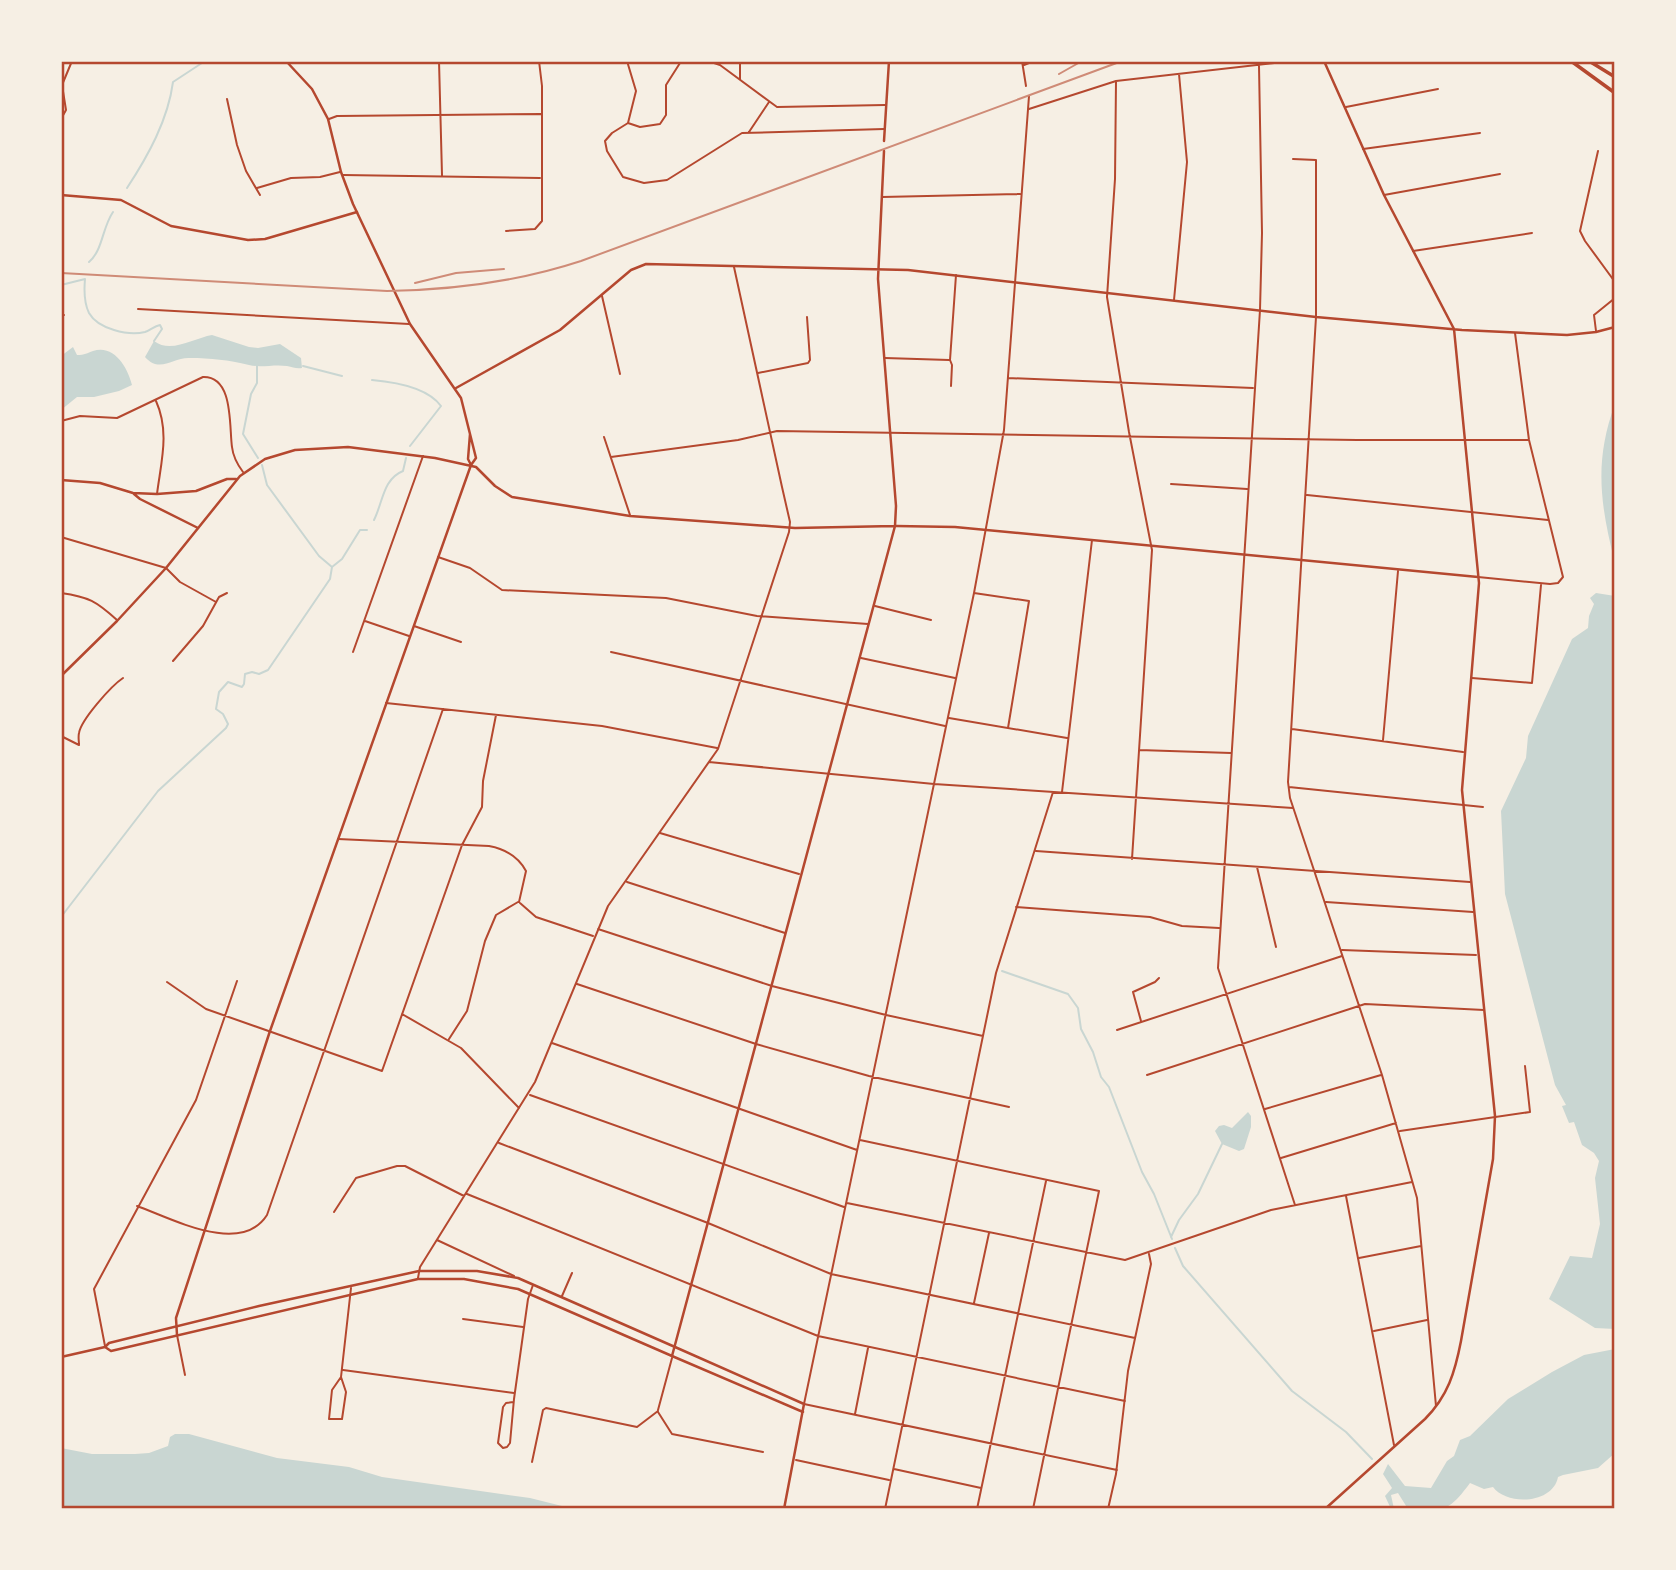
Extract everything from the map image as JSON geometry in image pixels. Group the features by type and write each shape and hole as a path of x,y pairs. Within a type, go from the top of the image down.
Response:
{"highway":[{"path":"1571,61 1615,93"},
{"path":"1589,61 1615,77"}],"main road":[{"path":"884,141 888,61"},
{"path":"1324,61 1384,195 1454,329 1478,577 1462,784 1496,1116 1493,1159 1452,1382 1436,1408 1325,1509"},
{"path":"177,1335 176,1318 271,1031 438,557 471,465 476,458 466,410 456,388 411,324 357,212 342,173 328,119 312,89 286,62"},
{"path":"672,1356 895,526 896,506 878,268 884,151"},
{"path":"61,195 121,200 171,226 248,240 265,239 357,212"},
{"path":"456,388 560,330 631,270 643,264 878,268 957,274 1316,317 1454,329 1567,335 1615,327"},
{"path":"470,432 468,459 471,465"},
{"path":"62,673 117,621 166,568 236,479 272,456 307,448 367,448 471,465 479,469 500,491 512,497 630,516 826,529 944,526 1478,577"},
{"path":"61,480 109,484 133,493 155,494 196,491 227,479 236,479"},
{"path":"133,493 198,528"},
{"path":"153,506 155,494"},
{"path":"61,1357 105,1347 109,1343 419,1270 467,1270 519,1278 804,1404 784,1509"},
{"path":"105,1347 111,1351 418,1279 464,1279 503,1285 530,1293 803,1412"}],"street":[{"path":"61,119 66,110 62,85 72,61"},
{"path":"286,62 303,61"},
{"path":"439,61 442,176"},
{"path":"506,231 536,229 542,221 542,86 539,61"},
{"path":"627,61 636,91 628,123 612,132 605,141 607,151 621,175 637,183 661,182 674,177 733,137 749,133 885,129"},
{"path":"662,61 699,61"},
{"path":"708,61 720,65 779,107 886,105"},
{"path":"740,61 740,80"},
{"path":"1022,61 1026,86"},
{"path":"1023,66 1034,61"},
{"path":"1028,109 1116,81 1292,61"},
{"path":"628,123 640,127 660,124 666,115 666,85 680,63"},
{"path":"1259,66 1260,310 1217,968 1295,1205"},
{"path":"1174,300 1187,162 1179,73"},
{"path":"1116,81 1115,180 1107,292 1130,436 1152,545 1132,859"},
{"path":"1344,107 1438,89"},
{"path":"1029,96 1003,435 987,530 804,1404 1117,1470"},
{"path":"227,99 237,145 246,171 260,195"},
{"path":"749,133 769,102"},
{"path":"328,119 337,116 541,114"},
{"path":"1363,149 1480,133"},
{"path":"1598,151 1580,231 1615,282"},
{"path":"1293,159 1316,160 1316,317 1288,787 1382,1074 1413,1182 1422,1246 1436,1408"},
{"path":"257,188 291,178 342,173 541,178"},
{"path":"1384,195 1500,174"},
{"path":"881,197 1021,194"},
{"path":"1413,251 1532,233"},
{"path":"418,1279 419,1270 541,1071 608,906 718,749 790,527 734,266"},
{"path":"951,386 950,360 957,274"},
{"path":"602,295 620,374"},
{"path":"1596,332 1594,315 1615,298"},
{"path":"138,309 411,324"},
{"path":"757,374 808,363 807,317"},
{"path":"1478,577 1555,584 1560,582 1563,573 1529,440 1516,332"},
{"path":"884,358 950,360"},
{"path":"61,421 80,416 117,418 203,377 215,380 229,406 232,449 244,472"},
{"path":"1008,378 1254,388"},
{"path":"155,494 165,438 163,416 156,400"},
{"path":"611,457 738,440 777,431 1529,440"},
{"path":"604,437 630,516"},
{"path":"353,652 423,456"},
{"path":"1171,484 1248,489"},
{"path":"1306,495 1549,520"},
{"path":"61,537 166,568 180,582 216,602"},
{"path":"1062,793 1092,540"},
{"path":"438,557 470,568 502,590 666,598 762,616 869,624"},
{"path":"1383,741 1398,570"},
{"path":"1471,678 1532,683 1541,583"},
{"path":"61,593 89,598 100,604 117,621"},
{"path":"173,662 203,626 216,602 227,593"},
{"path":"974,593 1028,601 1008,728"},
{"path":"874,606 932,620"},
{"path":"365,621 410,637"},
{"path":"414,625 461,642"},
{"path":"611,652 946,726"},
{"path":"860,658 956,678"},
{"path":"61,736 79,745 79,731 114,684 123,678"},
{"path":"386,703 602,726 718,749"},
{"path":"137,1206 223,1234 240,1234 254,1229 264,1220 287,1161 323,1050 443,709"},
{"path":"167,982 196,1004 382,1071 462,845 482,807 496,715"},
{"path":"948,718 1069,738"},
{"path":"1291,729 1465,752"},
{"path":"1139,750 1232,753"},
{"path":"709,762 934,785 1294,808"},
{"path":"1288,787 1483,807"},
{"path":"885,1509 996,973 1053,792"},
{"path":"659,833 802,874"},
{"path":"338,839 496,847 518,860 524,867 526,875 519,902 496,915 485,941 467,1011 449,1040"},
{"path":"1034,851 1471,882"},
{"path":"1257,867 1276,947"},
{"path":"625,881 786,933"},
{"path":"519,902 536,917 594,937"},
{"path":"1326,902 1475,912"},
{"path":"1016,907 1150,917 1182,926 1220,928"},
{"path":"597,929 772,986 983,1036"},
{"path":"1341,950 1479,955"},
{"path":"1117,1030 1343,956"},
{"path":"1142,1022 1133,992 1159,978"},
{"path":"105,1347 94,1289 196,1100 237,981"},
{"path":"575,983 756,1044 872,1077 1009,1107"},
{"path":"1147,1075 1364,1004 1485,1010"},
{"path":"402,1014 449,1040 475,1062 520,1109"},
{"path":"551,1042 857,1150"},
{"path":"1398,1131 1530,1112 1525,1066"},
{"path":"1264,1110 1382,1074"},
{"path":"529,1094 845,1208"},
{"path":"1280,1158 1396,1123"},
{"path":"859,1140 1099,1191 1033,1509"},
{"path":"498,1143 708,1223 831,1274 1135,1338"},
{"path":"334,1212 356,1178 397,1166 412,1169 465,1195 818,1336 1125,1401"},
{"path":"977,1509 1046,1180"},
{"path":"846,1203 1125,1260 1271,1210 1413,1182"},
{"path":"1346,1195 1394,1446"},
{"path":"974,1304 989,1233"},
{"path":"437,1240 519,1278"},
{"path":"1359,1258 1422,1246"},
{"path":"1108,1509 1117,1470 1135,1338 1151,1264 1149,1253"},
{"path":"562,1297 572,1273"},
{"path":"513,1402 506,1403 503,1407 498,1443 503,1448 510,1443 524,1327 534,1284"},
{"path":"341,1377 332,1390 329,1419 341,1421 346,1392 341,1377 351,1285"},
{"path":"463,1319 524,1327"},
{"path":"1374,1331 1428,1320"},
{"path":"177,1335 185,1375"},
{"path":"855,1415 868,1347"},
{"path":"532,1462 545,1408 638,1427 657,1411 672,1356"},
{"path":"342,1370 515,1393"},
{"path":"657,1411 672,1434 763,1452"},
{"path":"793,1460 890,1480"},
{"path":"893,1469 982,1488"}],"shaded area":[{"path":"212,335 249,347 280,344 301,358 302,368 254,366 198,358 184,358 161,365 145,357 154,341 161,345 175,346"},
{"path":"73,347 77,355 101,350 114,354 124,365 132,385 94,397 77,397 61,410 61,356"},
{"path":"1615,404 1615,563 1603,502 1602,464 1608,425"},
{"path":"1596,593 1615,596 1615,1329 1595,1328 1549,1299 1570,1256 1592,1258 1600,1224 1595,1178 1599,1161 1594,1153 1582,1145 1574,1122 1569,1123 1562,1106 1566,1105 1555,1085 1505,894 1501,811 1526,758 1528,736 1572,639 1588,628 1594,604 1590,598"},
{"path":"1248,1112 1251,1116 1251,1127 1244,1149 1239,1151 1222,1144 1215,1131 1219,1126 1232,1128"},
{"path":"1615,1349 1615,1453 1598,1468 1558,1477 1548,1493 1529,1499 1508,1497 1493,1487 1484,1489 1470,1483 1456,1500 1444,1508 1408,1509 1398,1493 1391,1495 1394,1509 1391,1509 1385,1496 1392,1488 1383,1474 1388,1464 1405,1486 1431,1488 1447,1461 1454,1456 1460,1440 1470,1436 1508,1399 1584,1355"},
{"path":"175,1434 189,1434 277,1458 349,1467 382,1477 530,1498 574,1509 61,1509 61,1448 92,1454 149,1453 168,1446 170,1437"}],"waterway":[{"path":"127,188 156,137 167,110 173,82 205,61"},
{"path":"89,262 97,251 113,212"},
{"path":"61,285 85,279 86,305 93,319 106,327 130,333 145,332 160,325 162,329 154,341"},
{"path":"257,366 257,383 251,394 243,434 258,458"},
{"path":"303,366 342,376"},
{"path":"372,380 419,390 441,406 410,446"},
{"path":"374,520 387,485 403,471 406,458"},
{"path":"61,917 158,791 226,728 228,724 223,714 216,709 219,692 228,682 242,687 245,674 259,674 268,670 330,579 332,567 319,556 267,485 262,465"},
{"path":"332,567 342,559 360,530 367,530"},
{"path":"1002,971 1068,994 1078,1008 1081,1029 1093,1052 1101,1077 1109,1087 1172,1239"},
{"path":"1171,1237 1179,1220 1198,1194 1222,1144"},
{"path":"1175,1248 1183,1266 1292,1391 1346,1432 1372,1459"}],"railway":[{"path":"1059,74 1082,61"},
{"path":"61,273 387,291 461,287 509,279 581,261 1122,61"},
{"path":"415,283 456,273 504,269"}]}
